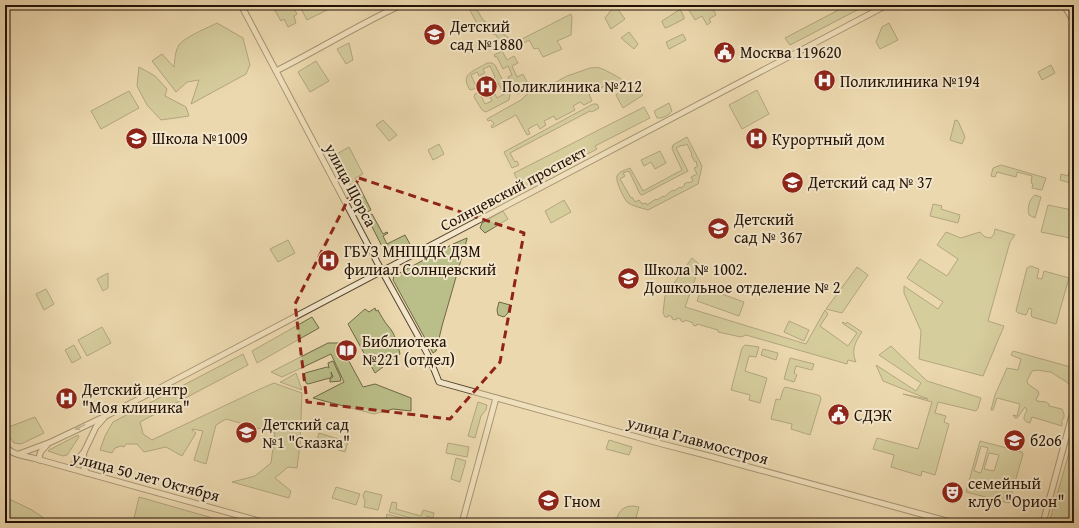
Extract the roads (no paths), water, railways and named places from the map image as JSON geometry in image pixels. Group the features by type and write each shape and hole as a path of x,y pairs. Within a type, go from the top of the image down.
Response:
{"street":[{"name":"улица Щорса","path":"241,5 382,272 425,350 435,371 437,379"},
{"path":"276,71 383,13 401,5"},
{"name":"Солнцевский проспект","path":"20,454 51,442 110,414 887,5"},
{"path":"1064,5 1074,22"},
{"name":"улица Главмосстроя","path":"437,379 442,383 954,523"},
{"path":"462,523 496,398"},
{"path":"1043,523 1074,408"},
{"path":"70,468 84,452 96,427 105,417 110,414"},
{"path":"40,460 40,453 51,442"},
{"name":"улица 50 лет Октября","path":"5,444 8,450 20,454 266,523"},
{"path":"84,452 84,468 88,474"}],"place":[{"name":"Детский сад №1880","path":"435,35"},
{"name":"Москва 119620","path":"725,52"},
{"name":"Поликлиника №194","path":"825,81"},
{"name":"Поликлиника №212","path":"487,86"},
{"name":"Школа №1009","path":"136,138"},
{"name":"Курортный дом","path":"756,139"},
{"name":"Детский сад № 37","path":"793,182"},
{"name":"Детский сад № 367","path":"718,228"},
{"name":"ГБУЗ МНПЦДК ДЗМ филиал Солнцевский","path":"328,260"},
{"name":"Школа № 1002. Дошкольное отделение № 2","path":"629,278"},
{"name":"Библиотека №221 (отдел)","path":"347,350"},
{"name":"Детский центр \"Моя клиника\"","path":"66,398"},
{"name":"СДЭК","path":"838,415"},
{"name":"Детский сад №1 \"Сказка\"","path":"247,433"},
{"name":"б2о6","path":"1015,440"},
{"name":"семейный клуб \"Орион\"","path":"952,492"},
{"name":"Гном","path":"548,501"}]}
